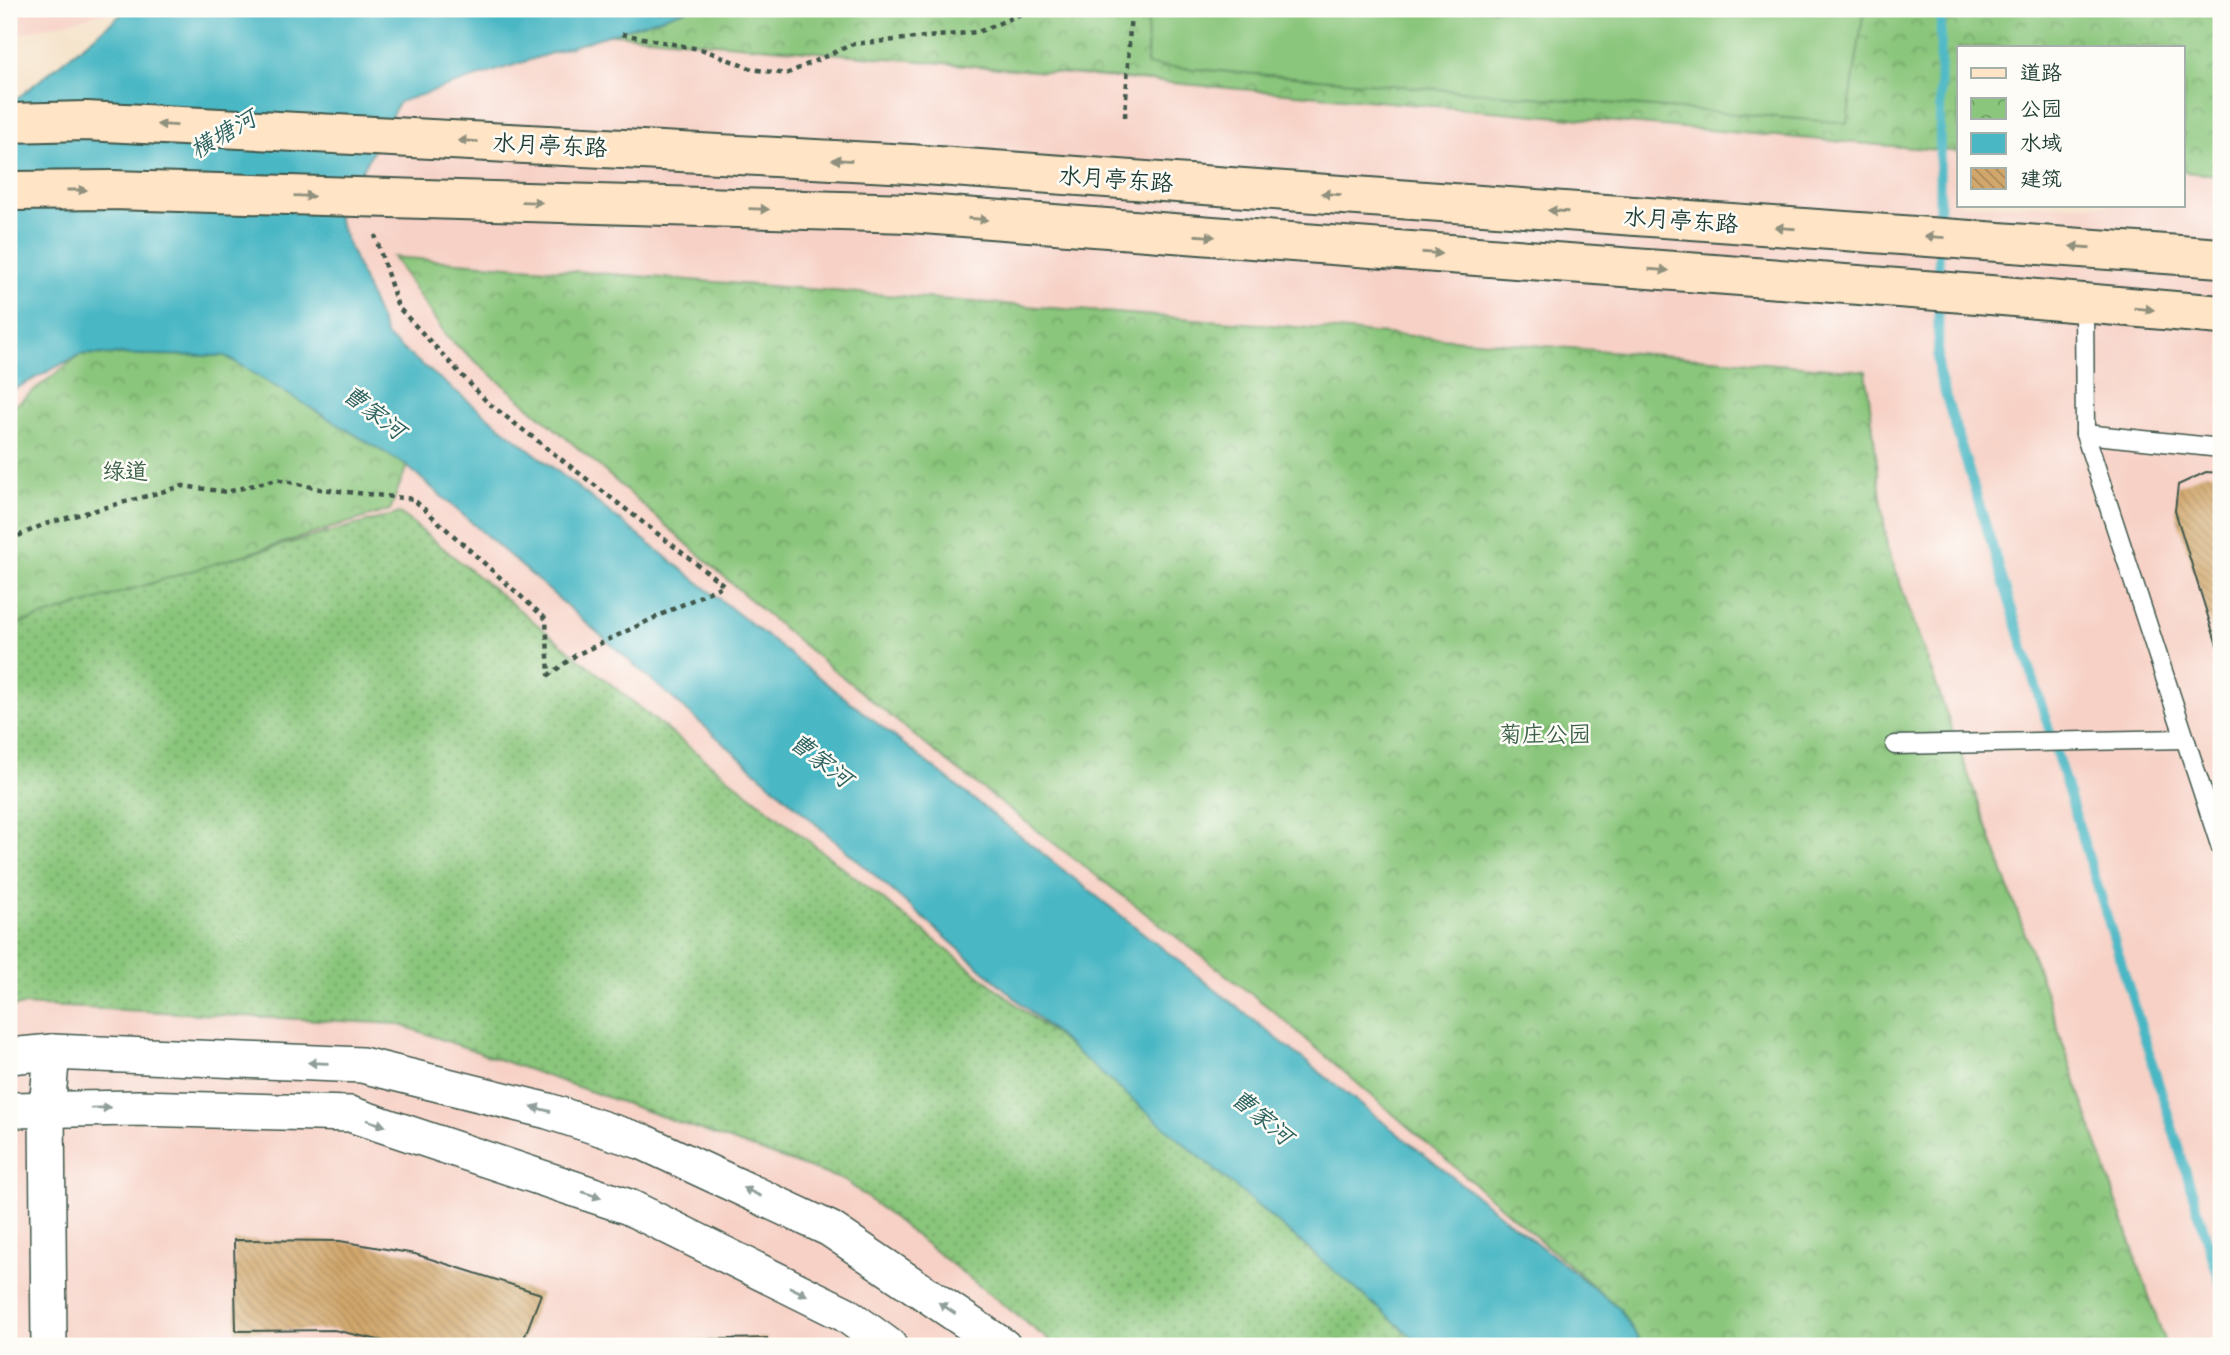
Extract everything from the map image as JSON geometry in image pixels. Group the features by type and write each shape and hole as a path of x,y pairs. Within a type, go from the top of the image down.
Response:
{"main road":[{"name":"水月亭东路","path":"9,123 86,121 910,164 2221,258"},
{"path":"9,191 112,190 910,213 2221,315"}],"street":[{"path":"49,1346 47,1109 51,1052"},
{"path":"9,1056 51,1052 362,1065 548,1111 643,1142 830,1229 1003,1346"},
{"path":"9,1110 139,1108 350,1114 629,1207 845,1314 889,1346"}],"lane":[{"path":"2084,303 2085,434 2221,848"},
{"path":"2085,434 2221,448"},
{"path":"1895,744 2185,739"}],"path":[{"path":"622,34 704,50 752,69 786,74 853,44 978,32 1033,9"},
{"path":"1125,117 1130,9"},
{"path":"9,540 45,524 183,486 227,492 277,479 320,489 413,499 546,619 549,676 576,655 724,585 487,402 398,307 374,231"}],"shaded area":[{"path":"9,9 122,9 9,36"},
{"path":"652,9 2221,9 2221,1346 9,1346 9,257 75,221"}],"green space":[{"path":"656,9 2221,9 2221,175 2184,172 2184,46 1957,46 1957,152 589,32"},
{"path":"1148,9 1864,9 1847,123 1147,65"},
{"name":"菊庄公园","path":"393,257 1866,371 1887,547 2032,953 2166,1346 1643,1346 1619,1308 1272,1010 936,753 780,626 592,460 447,337"},
{"name":"绿道","path":"81,354 225,356 407,466 390,510 9,627 9,407"},
{"path":"400,513 655,720 1295,1224 1429,1346 1056,1346 846,1181 398,1024 25,1005 9,1007 9,622 64,604"}],"water":[{"path":"128,9 689,9 399,102 337,217 387,337 1619,1308 1643,1346 1423,1346 1088,1062 407,466 225,356 81,354 9,392 9,105"}],"building":[{"path":"2206,472 2221,473 2221,658 2175,511 2178,485"},
{"path":"234,1240 340,1241 415,1254 541,1294 521,1346 406,1346 334,1330 236,1331"},
{"path":"767,1338 767,1346 602,1346 602,1342"}],"waterway":[{"path":"1941,9 1938,371 2221,1285"}],"water label":[{"name":"横塘河","path":"223,134"},
{"name":"曹家河","path":"374,412"},
{"name":"曹家河","path":"821,760"},
{"name":"曹家河","path":"1262,1117"}]}
